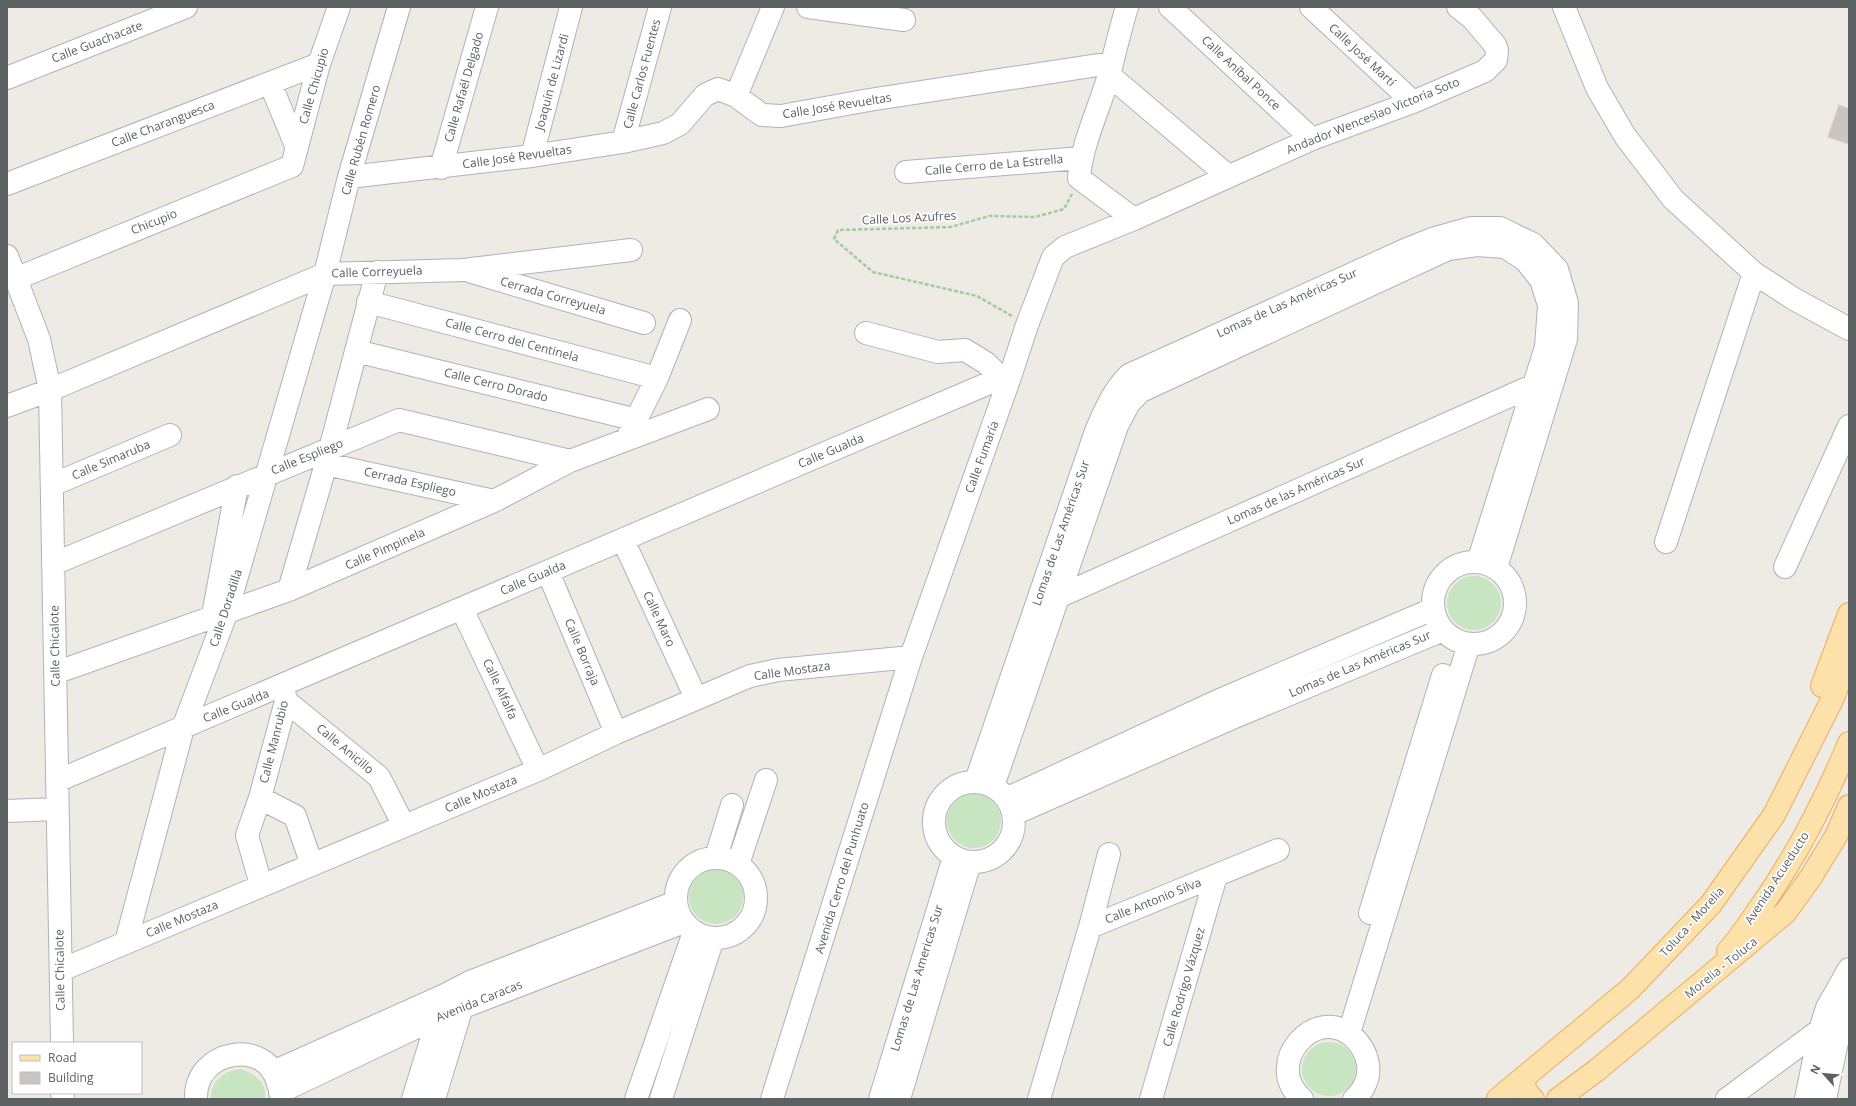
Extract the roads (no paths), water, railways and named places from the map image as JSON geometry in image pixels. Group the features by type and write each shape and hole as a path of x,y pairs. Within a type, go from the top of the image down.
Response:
{"main road":[{"path":"1807,750 1824,679 1849,614"},
{"name":"Toluca - Morelia","path":"1498,1099 1630,989 1711,904 1774,815 1832,700 1849,656"},
{"name":"Avenida Acueducto","path":"1683,998 1736,942 1768,897 1795,855 1815,817 1849,743"},
{"name":"Morelia - Toluca","path":"1558,1099 1597,1070 1683,998 1751,944 1785,914 1811,877 1836,836 1849,806"},
{"path":"1524,1077 1524,1086 1527,1093 1533,1099"}],"street":[{"name":"Calle Guachacate","path":"7,78 186,7"},
{"name":"Calle Chicupio","path":"294,157 319,64 339,7"},
{"name":"Calle Rubén Romero","path":"325,274 349,177 399,7"},
{"name":"Calle Rafaél Delgado","path":"441,168 487,7"},
{"name":"Joaquín de Lizardi","path":"532,156 571,7"},
{"name":"Calle Carlos Fuentes","path":"623,142 660,7"},
{"path":"736,96 773,7"},
{"path":"808,7 904,20"},
{"path":"1127,7 1080,168 1134,219"},
{"name":"Calle Aníbal Ponce","path":"1170,7 1312,138"},
{"name":"Calle José Martí","path":"1311,7 1413,102"},
{"name":"Andador Wenceslao Victoria Soto","path":"1053,257 1065,247 1134,219 1312,138 1413,102 1484,71 1496,60 1497,50 1492,41 1472,18 1458,7"},
{"path":"1564,7 1597,88 1625,136 1673,199 1754,273 1794,299 1849,329"},
{"name":"Calle Charanguesca","path":"7,184 319,64"},
{"name":"Calle José Revueltas","path":"349,177 441,168 532,156 623,142 663,133 680,124 705,95 718,89 736,96 762,115 781,116 869,100 1110,69"},
{"path":"1110,69 1228,176"},
{"path":"270,83 294,157"},
{"name":"Chicupio","path":"15,279 294,157"},
{"name":"Calle Cerro de La Estrella","path":"906,172 1080,168"},
{"name":"Lomas de Las Américas Sur","path":"998,795 1059,597 1117,426 1129,403 1140,391 1435,238 1471,228 1500,228 1533,244 1557,269 1567,303 1566,340 1555,376 1487,565"},
{"name":"Lomas de Las Américas Sur","path":"998,795 1037,604 1096,431 1117,386 1129,375 1448,249 1477,245 1505,247 1525,260 1541,280 1549,304 1546,347 1533,385 1487,565"},
{"name":"Calle Correyuela","path":"7,406 50,390 325,274 463,270 631,250"},
{"name":"Calle Chicalote","path":"7,256 39,339 50,390 57,781 56,809 62,1042"},
{"name":"Calle Fumaría","path":"911,657 1006,378 1053,257"},
{"name":"Cerrada Correyuela","path":"463,270 644,323"},
{"path":"290,590 328,456 377,272"},
{"path":"1666,542 1754,273"},
{"name":"Calle Doradilla","path":"126,942 183,728 219,616 268,473 325,274"},
{"name":"Calle Cerro del Centinela","path":"368,302 656,378"},
{"path":"626,440 656,378 680,320"},
{"path":"866,333 938,352 965,350 1006,378"},
{"name":"Calle Cerro Dorado","path":"356,351 636,420"},
{"name":"Lomas de las Américas Sur","path":"1037,604 1059,597 1555,376"},
{"name":"Calle Gualda","path":"57,781 183,728 285,694 462,609 1006,378"},
{"name":"Calle Pimpinela","path":"55,673 290,590 494,501 570,461 708,409"},
{"name":"Calle Espliego","path":"53,564 268,473 328,456 399,420 570,461"},
{"path":"1785,567 1849,426"},
{"name":"Calle Simaruba","path":"52,485 170,435"},
{"name":"Cerrada Espliego","path":"328,456 494,501"},
{"path":"219,616 237,486"},
{"name":"Calle Maro","path":"622,540 696,698"},
{"path":"1463,563 1487,565 1507,579 1514,593 1515,609 1510,624 1499,636 1485,643 1455,638 1436,620 1433,608 1434,594 1440,580 1450,570 1463,563"},
{"name":"Calle Borraja","path":"548,572 616,733"},
{"name":"Lomas de Las Américas Sur","path":"1226,709 1433,608"},
{"name":"Calle Alfalfa","path":"462,609 538,770"},
{"path":"1342,1031 1401,837 1455,638"},
{"name":"Lomas de Las Américas Sur","path":"998,795 1226,709 1455,638"},
{"name":"Calle Mostaza","path":"61,970 538,770 616,733 750,676 778,670 911,657"},
{"name":"Avenida Cerro del Punhuato","path":"772,1099 911,657"},
{"name":"Calle Manrubio","path":"261,885 247,835 260,798 285,694"},
{"name":"Calle Anicillo","path":"285,694 379,777 404,826"},
{"path":"738,864 766,780"},
{"path":"964,782 998,795 1015,826 1011,839 1004,849 994,857 983,862 962,860 945,850 938,840 934,828 936,811 944,795 953,787 964,782"},
{"name":"Calle Manrubio","path":"260,798 295,816 312,864"},
{"path":"716,857 732,805"},
{"path":"7,811 56,809"},
{"name":"Calle Antonio Silva","path":"1090,927 1278,850"},
{"path":"1039,1099 1090,927 1109,854"},
{"path":"661,1099 692,924 676,891 680,880 686,871 694,864 705,859 716,857 728,859 738,864 748,873 754,885 756,898 754,911 748,922 738,931 726,937 692,924"},
{"name":"Lomas de Las Americas Sur","path":"880,1099 898,1071 962,860"},
{"name":"Calle Rodrigo Vázquez","path":"1151,1099 1216,876"},
{"path":"636,1099 692,924"},
{"name":"Avenida Caracas","path":"453,1001 470,982 692,924"},
{"name":"Avenida Caracas","path":"277,1087 453,1001 692,924"},
{"path":"1806,1099 1820,1030 1827,1008 1849,969"},
{"path":"413,1099 440,1016 453,1001"},
{"path":"434,1099 453,1001"},
{"path":"1727,1099 1820,1030 1845,1014"},
{"path":"1825,1099 1845,1014"},
{"name":"Avenida Caracas","path":"277,1087 440,1016"},
{"path":"1302,1099 1296,1094 1289,1082 1287,1068 1290,1054 1297,1041 1308,1032 1322,1028 1342,1031 1360,1042 1367,1055 1369,1069 1366,1083 1359,1095 1354,1099"},
{"path":"196,1099 198,1084 204,1072 213,1062 225,1056 238,1054 251,1056 263,1062 277,1087"},
{"name":"Lomas de Las Americas Sur","path":"898,1071 899,1099"}]}
